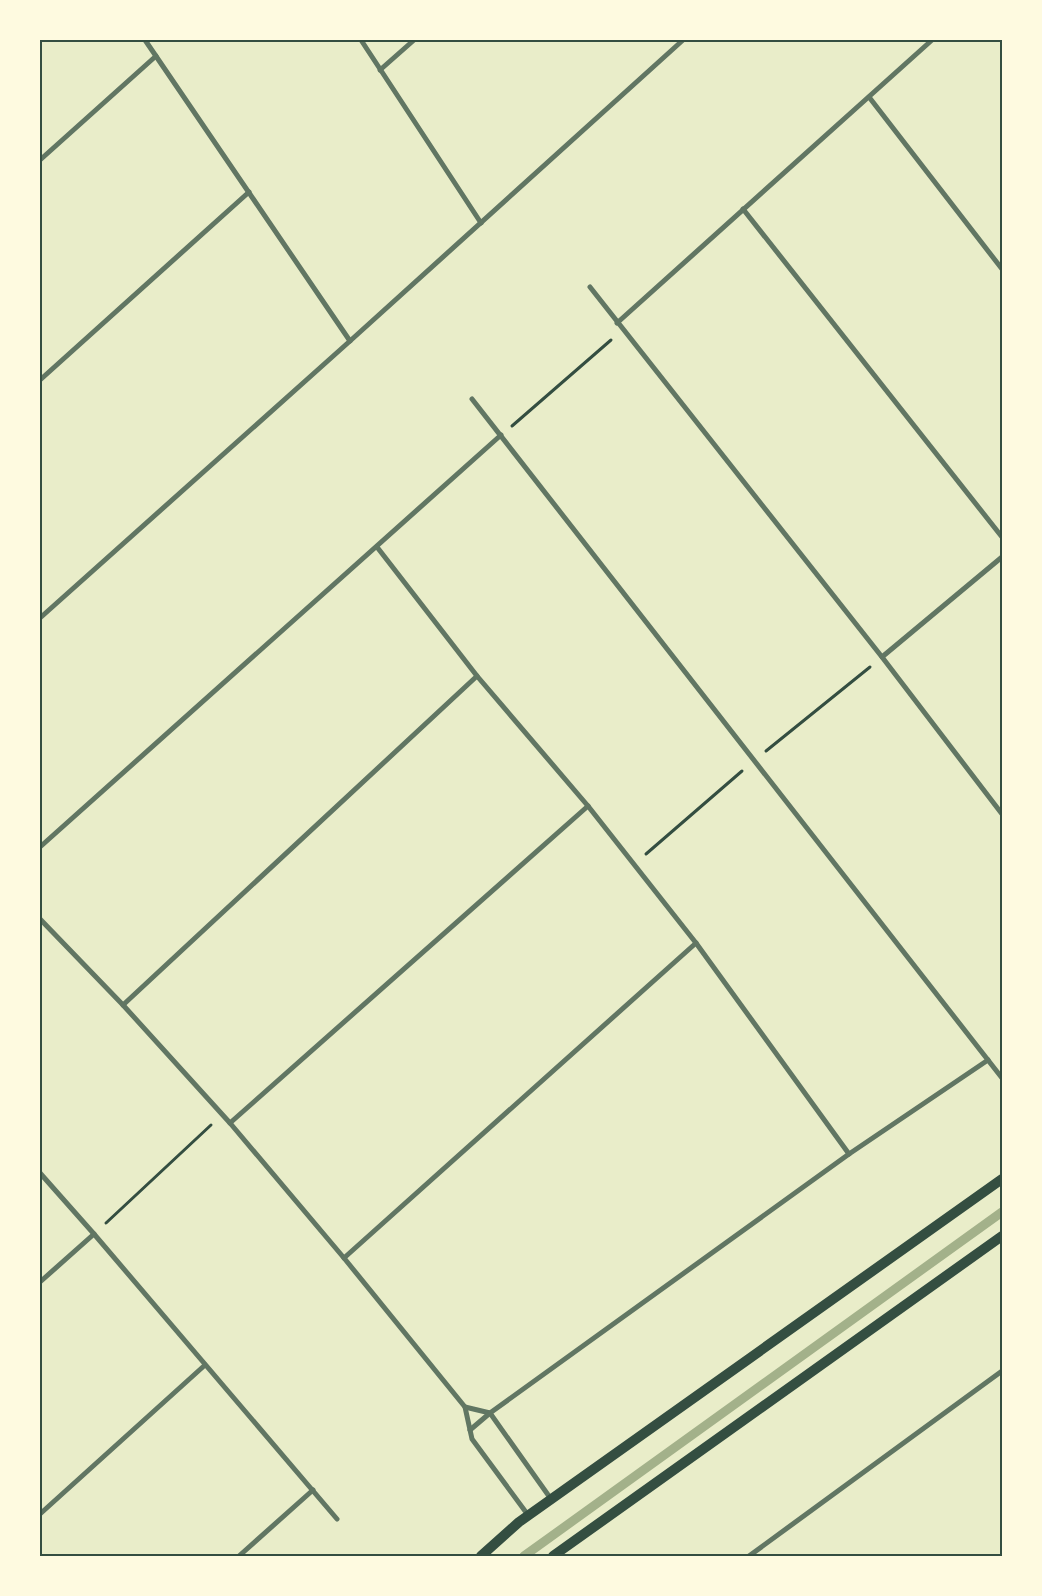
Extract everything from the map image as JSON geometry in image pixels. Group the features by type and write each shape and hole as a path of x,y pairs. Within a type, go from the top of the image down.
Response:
{"main road":[{"path":"481,1556 551,1499 1002,1178"},
{"path":"553,1556 1002,1236"}],"street":[{"path":"145,40 350,342"},
{"path":"361,40 482,222"},
{"path":"380,70 414,40"},
{"path":"40,618 350,342 683,40"},
{"path":"617,323 932,40"},
{"path":"40,160 156,56"},
{"path":"868,97 1002,268"},
{"path":"40,380 249,192"},
{"path":"743,209 1002,537"},
{"path":"590,287 882,657 1002,814"},
{"path":"472,399 1002,1078"},
{"path":"40,847 501,435"},
{"path":"377,547 477,676 588,806 696,943 849,1154"},
{"path":"882,657 1002,557"},
{"path":"123,1005 477,676"},
{"path":"230,1123 588,806"},
{"path":"40,919 123,1005 223,1114 344,1258 465,1407 472,1439 528,1516"},
{"path":"344,1258 696,943"},
{"path":"470,1430 490,1413 849,1154 988,1060"},
{"path":"40,1173 337,1519"},
{"path":"40,1282 94,1234"},
{"path":"40,1514 205,1365"},
{"path":"748,1556 1002,1371"},
{"path":"465,1407 490,1413 551,1499"},
{"path":"239,1556 313,1490"}],"path":[{"path":"501,435 623,330"},
{"path":"94,1234 223,1114"}],"waterway":[{"path":"524,1556 1002,1212"}]}
